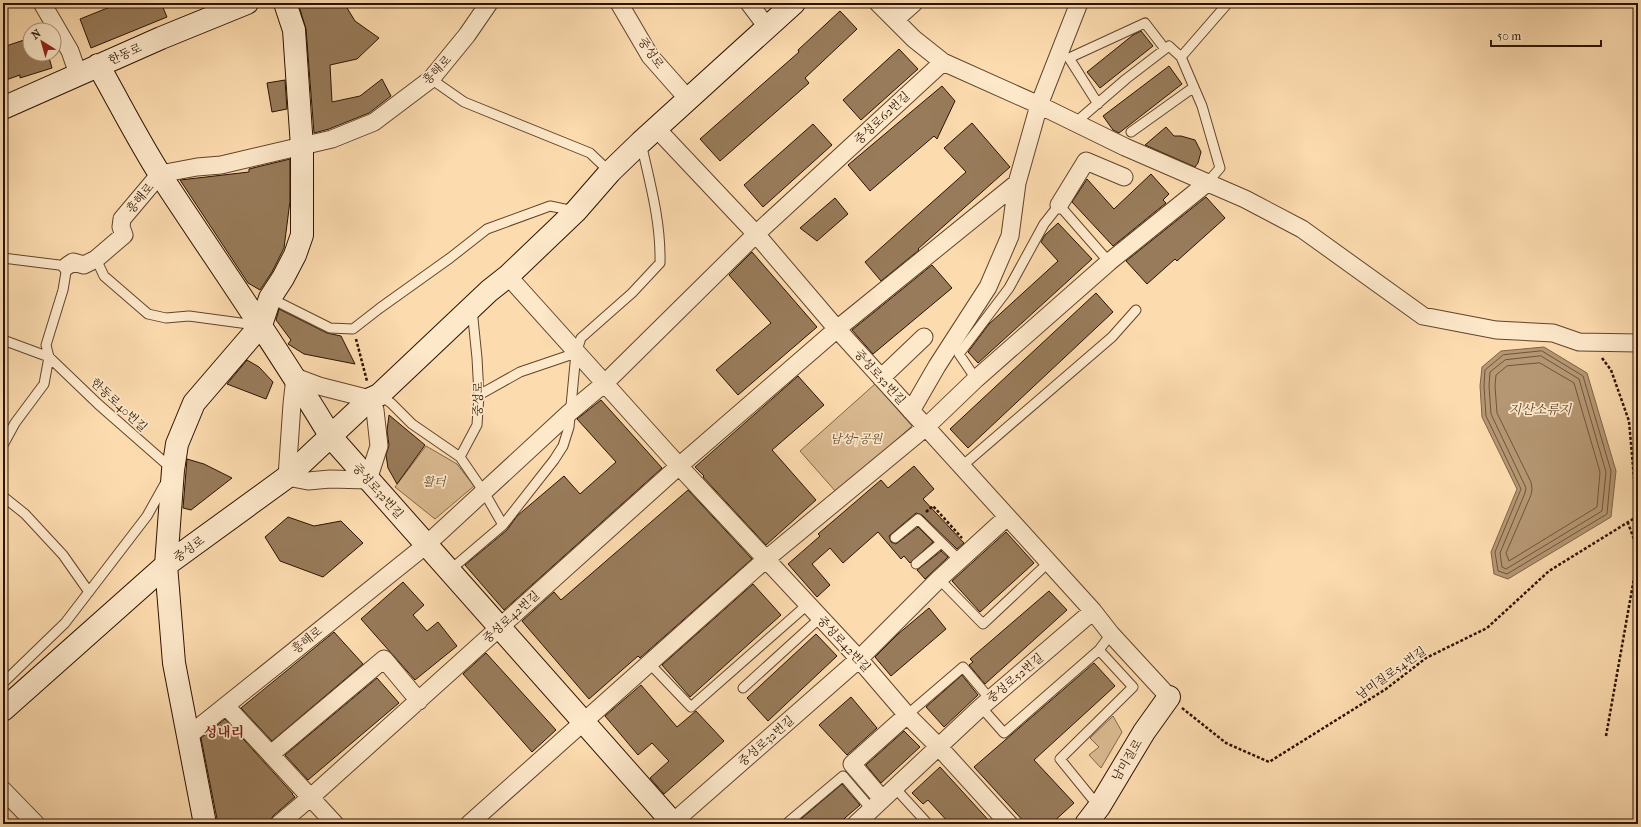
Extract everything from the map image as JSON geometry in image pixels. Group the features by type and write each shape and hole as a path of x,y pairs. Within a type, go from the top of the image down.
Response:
{"street":[{"path":"42,3 70,51 78,74"},
{"name":"한동로","path":"3,108 98,65 248,3"},
{"path":"205,824 174,663 166,566 173,470 178,444 194,403 262,325 270,298 286,272 302,235 302,147 294,30 285,3"},
{"name":"흥해로","path":"96,259 124,236 121,227 122,219 160,174 197,167 221,165 332,140 374,122 431,79 467,36 490,3"},
{"name":"중성로","path":"619,3 650,56 688,100"},
{"path":"749,3 767,27"},
{"name":"중성로","path":"3,710 166,566 287,477 488,291 508,276 576,211 610,172 648,135 794,3"},
{"path":"878,3 914,40 943,62 1207,183 1246,199 1302,229 1423,316 1496,330 1553,333 1579,342 1638,343"},
{"path":"895,20 914,3"},
{"path":"911,411 936,366 988,287 1010,236 1017,183 1039,105 1079,3"},
{"name":"중성로62번길","path":"756,234 943,62"},
{"name":"중성로32번길","path":"98,65 160,174 262,325 331,437 672,824 859,659"},
{"name":"중성로52번길","path":"648,135 756,234 837,329 1006,517 1093,611 1111,634 1169,698"},
{"path":"1059,205 1086,161 1124,177"},
{"path":"679,466 837,329 1017,183"},
{"path":"468,824 766,560 926,427 976,379 1109,262 1207,183"},
{"path":"426,545 569,413 605,382 756,234"},
{"path":"67,266 73,262 84,265 96,259"},
{"name":"중성로42번길","path":"508,276 679,466 859,659 907,715 938,746 1008,824"},
{"path":"881,378 924,337"},
{"path":"295,377 319,386 374,397 379,446 368,480 330,479 308,481 287,477 295,377"},
{"name":"중성로42번길","path":"279,824 312,797 679,466"},
{"path":"859,659 939,579 1006,517"},
{"name":"흥해로","path":"188,736 426,545"},
{"name":"중성로52번길","path":"938,746 985,703 1093,611"},
{"path":"270,754 384,659 419,701"},
{"name":"남미질로","path":"1093,816 1144,732 1169,698"},
{"path":"226,706 312,797 335,824"},
{"path":"877,805 852,764 907,715"},
{"path":"856,824 938,746"},
{"path":"3,790 36,824"}],"lane":[{"path":"1181,57 1228,3"},
{"path":"1098,104 1069,58 1145,23 1164,49"},
{"path":"1075,123 1169,46 1181,57 1202,106 1220,168 1207,183"},
{"path":"431,79 464,102 590,154 610,172"},
{"path":"1131,132 1194,87"},
{"path":"449,571 502,525 564,446 569,427 569,413 576,353 581,338 632,293 660,263 660,241 648,135"},
{"path":"976,379 959,354 1009,288 1044,224 1059,205 1109,262"},
{"path":"270,298 330,328 353,329 487,229 550,206 576,211"},
{"path":"3,258 67,266 63,290 46,345 49,357 44,384 15,423 3,445"},
{"path":"96,259 104,276 148,314 166,318 189,316 262,325"},
{"name":"중성로","path":"460,457 477,425 477,358 472,306"},
{"path":"961,467 1112,337 1136,310"},
{"name":"한동로40번길","path":"3,340 49,357 98,404 173,470"},
{"path":"478,395 520,372 576,353"},
{"path":"374,397 391,404 412,424 460,457 484,492 502,525"},
{"path":"3,683 65,622 89,592 147,516 173,470"},
{"path":"4,498 25,514 63,555 89,592"},
{"path":"895,538 918,519 959,560"},
{"path":"916,564 941,543"},
{"path":"939,579 983,624 1048,563"},
{"path":"649,663 691,707 807,605"},
{"path":"743,688 820,618"},
{"path":"907,715 963,667 1004,733 1099,650 1111,634"},
{"path":"1093,816 1060,759 1133,687 1099,650"},
{"path":"786,824 843,776 877,805"},
{"path":"895,788 928,824"}],"path":[{"path":"353,329 367,382 374,397"},
{"path":"1591,342 1611,370 1629,421 1634,478 1638,490"},
{"path":"918,519 933,506 971,549"},
{"name":"남미질로54번길","path":"1169,698 1226,743 1270,762 1386,689 1426,658 1487,628 1549,571 1638,516"},
{"path":"1606,736 1636,566 1635,542 1628,523"}],"green space":[{"name":"남성7공원","path":"875,384 912,426 837,493 800,451"},
{"name":"활터","path":"426,446 457,464 474,486 435,519 395,487"},
{"path":"1113,716 1122,732 1101,768 1089,755 1099,747 1090,738"}],"water":[{"name":"지산소류지","path":"1544,347 1587,373 1616,471 1611,517 1508,579 1494,574 1491,552 1517,489 1482,417 1480,386 1482,367 1501,351"}],"building":[{"path":"120,3 161,3 167,17 91,48 80,19"},
{"path":"298,3 344,3 355,21 379,38 357,59 330,65 332,102 360,96 382,79 391,96 369,113 329,129 314,133 306,29"},
{"path":"840,11 857,29 805,78 809,83 720,161 700,139 799,52 798,50"},
{"path":"1141,31 1153,46 1100,88 1087,72 1133,35"},
{"path":"22,41 22,62 50,62 52,68 20,78 20,75 3,81 3,47"},
{"path":"899,49 918,69 861,120 843,100"},
{"path":"1169,66 1182,84 1119,133 1113,130 1103,116"},
{"path":"285,80 287,109 272,112 267,83"},
{"path":"942,86 955,101 937,139 934,136 870,191 848,165"},
{"path":"972,123 1010,167 918,249 919,250 881,281 865,262 966,172 944,148"},
{"path":"813,124 832,145 763,207 744,185"},
{"path":"1166,127 1174,136 1181,136 1195,140 1201,152 1198,163 1195,167 1145,145"},
{"path":"290,159 290,201 284,248 272,272 260,290 248,283 180,180 249,172 249,169"},
{"path":"1151,174 1169,194 1163,200 1166,203 1113,246 1072,202 1087,179 1114,209"},
{"path":"1206,197 1225,218 1177,261 1175,259 1147,284 1126,261"},
{"path":"835,198 848,214 817,241 800,228"},
{"path":"1058,223 1092,259 978,363 968,352 989,324 1058,261 1041,242 1045,235"},
{"path":"752,252 817,327 738,395 716,370 771,323 729,275"},
{"path":"932,265 952,288 873,354 852,330"},
{"path":"1096,293 1113,312 968,448 950,429"},
{"path":"279,309 327,333 341,336 355,364 304,354 288,344 291,340 276,320"},
{"path":"247,360 259,367 273,382 266,399 227,384"},
{"path":"798,376 824,405 772,450 816,500 766,545 695,467"},
{"path":"601,400 662,468 504,610 465,565 507,530 517,516 564,476 580,494 616,462 577,419"},
{"path":"389,415 425,445 397,484 388,468 386,455 389,445 387,431"},
{"path":"187,459 204,464 232,478 191,510 183,508"},
{"path":"914,466 934,489 923,499 964,543 957,549 922,515 916,513 889,536 891,542 896,544 918,527 933,542 910,563 904,556 901,559 878,532 843,563 830,548 812,564 830,585 817,597 788,564 820,536 818,534 881,480 888,488"},
{"path":"688,490 752,559 640,658 638,656 589,699 522,621 554,592 561,600"},
{"path":"288,517 314,526 341,521 363,543 323,577 280,561 265,537"},
{"path":"1006,532 1034,563 980,612 952,581"},
{"path":"941,551 948,557 925,579 917,570"},
{"path":"403,582 424,605 413,615 427,631 438,622 457,646 415,680 361,619"},
{"path":"753,584 781,615 690,697 662,665"},
{"path":"1049,591 1067,610 985,684 969,665 973,662 970,659"},
{"path":"929,608 946,629 891,676 875,657 898,634"},
{"path":"334,632 363,664 272,741 241,708"},
{"path":"816,634 837,656 768,721 747,698"},
{"path":"486,653 556,730 532,752 463,674"},
{"path":"1094,663 1115,686 1034,760 1074,803 1051,824 1026,824 974,767"},
{"path":"962,675 978,695 944,727 926,707"},
{"path":"377,678 399,703 308,780 285,755"},
{"path":"641,685 677,727 696,711 724,741 664,794 650,778 669,761 652,743 638,755 605,716"},
{"path":"851,697 877,728 847,755 819,725"},
{"path":"225,719 295,797 273,816 269,824 218,824 201,738"},
{"path":"904,731 920,747 881,783 866,765"},
{"path":"940,767 992,824 950,824 928,800 923,804 912,793"},
{"path":"842,784 860,805 838,824 795,824"}],"district":[{"name":"성내리","path":"224,732"}]}
